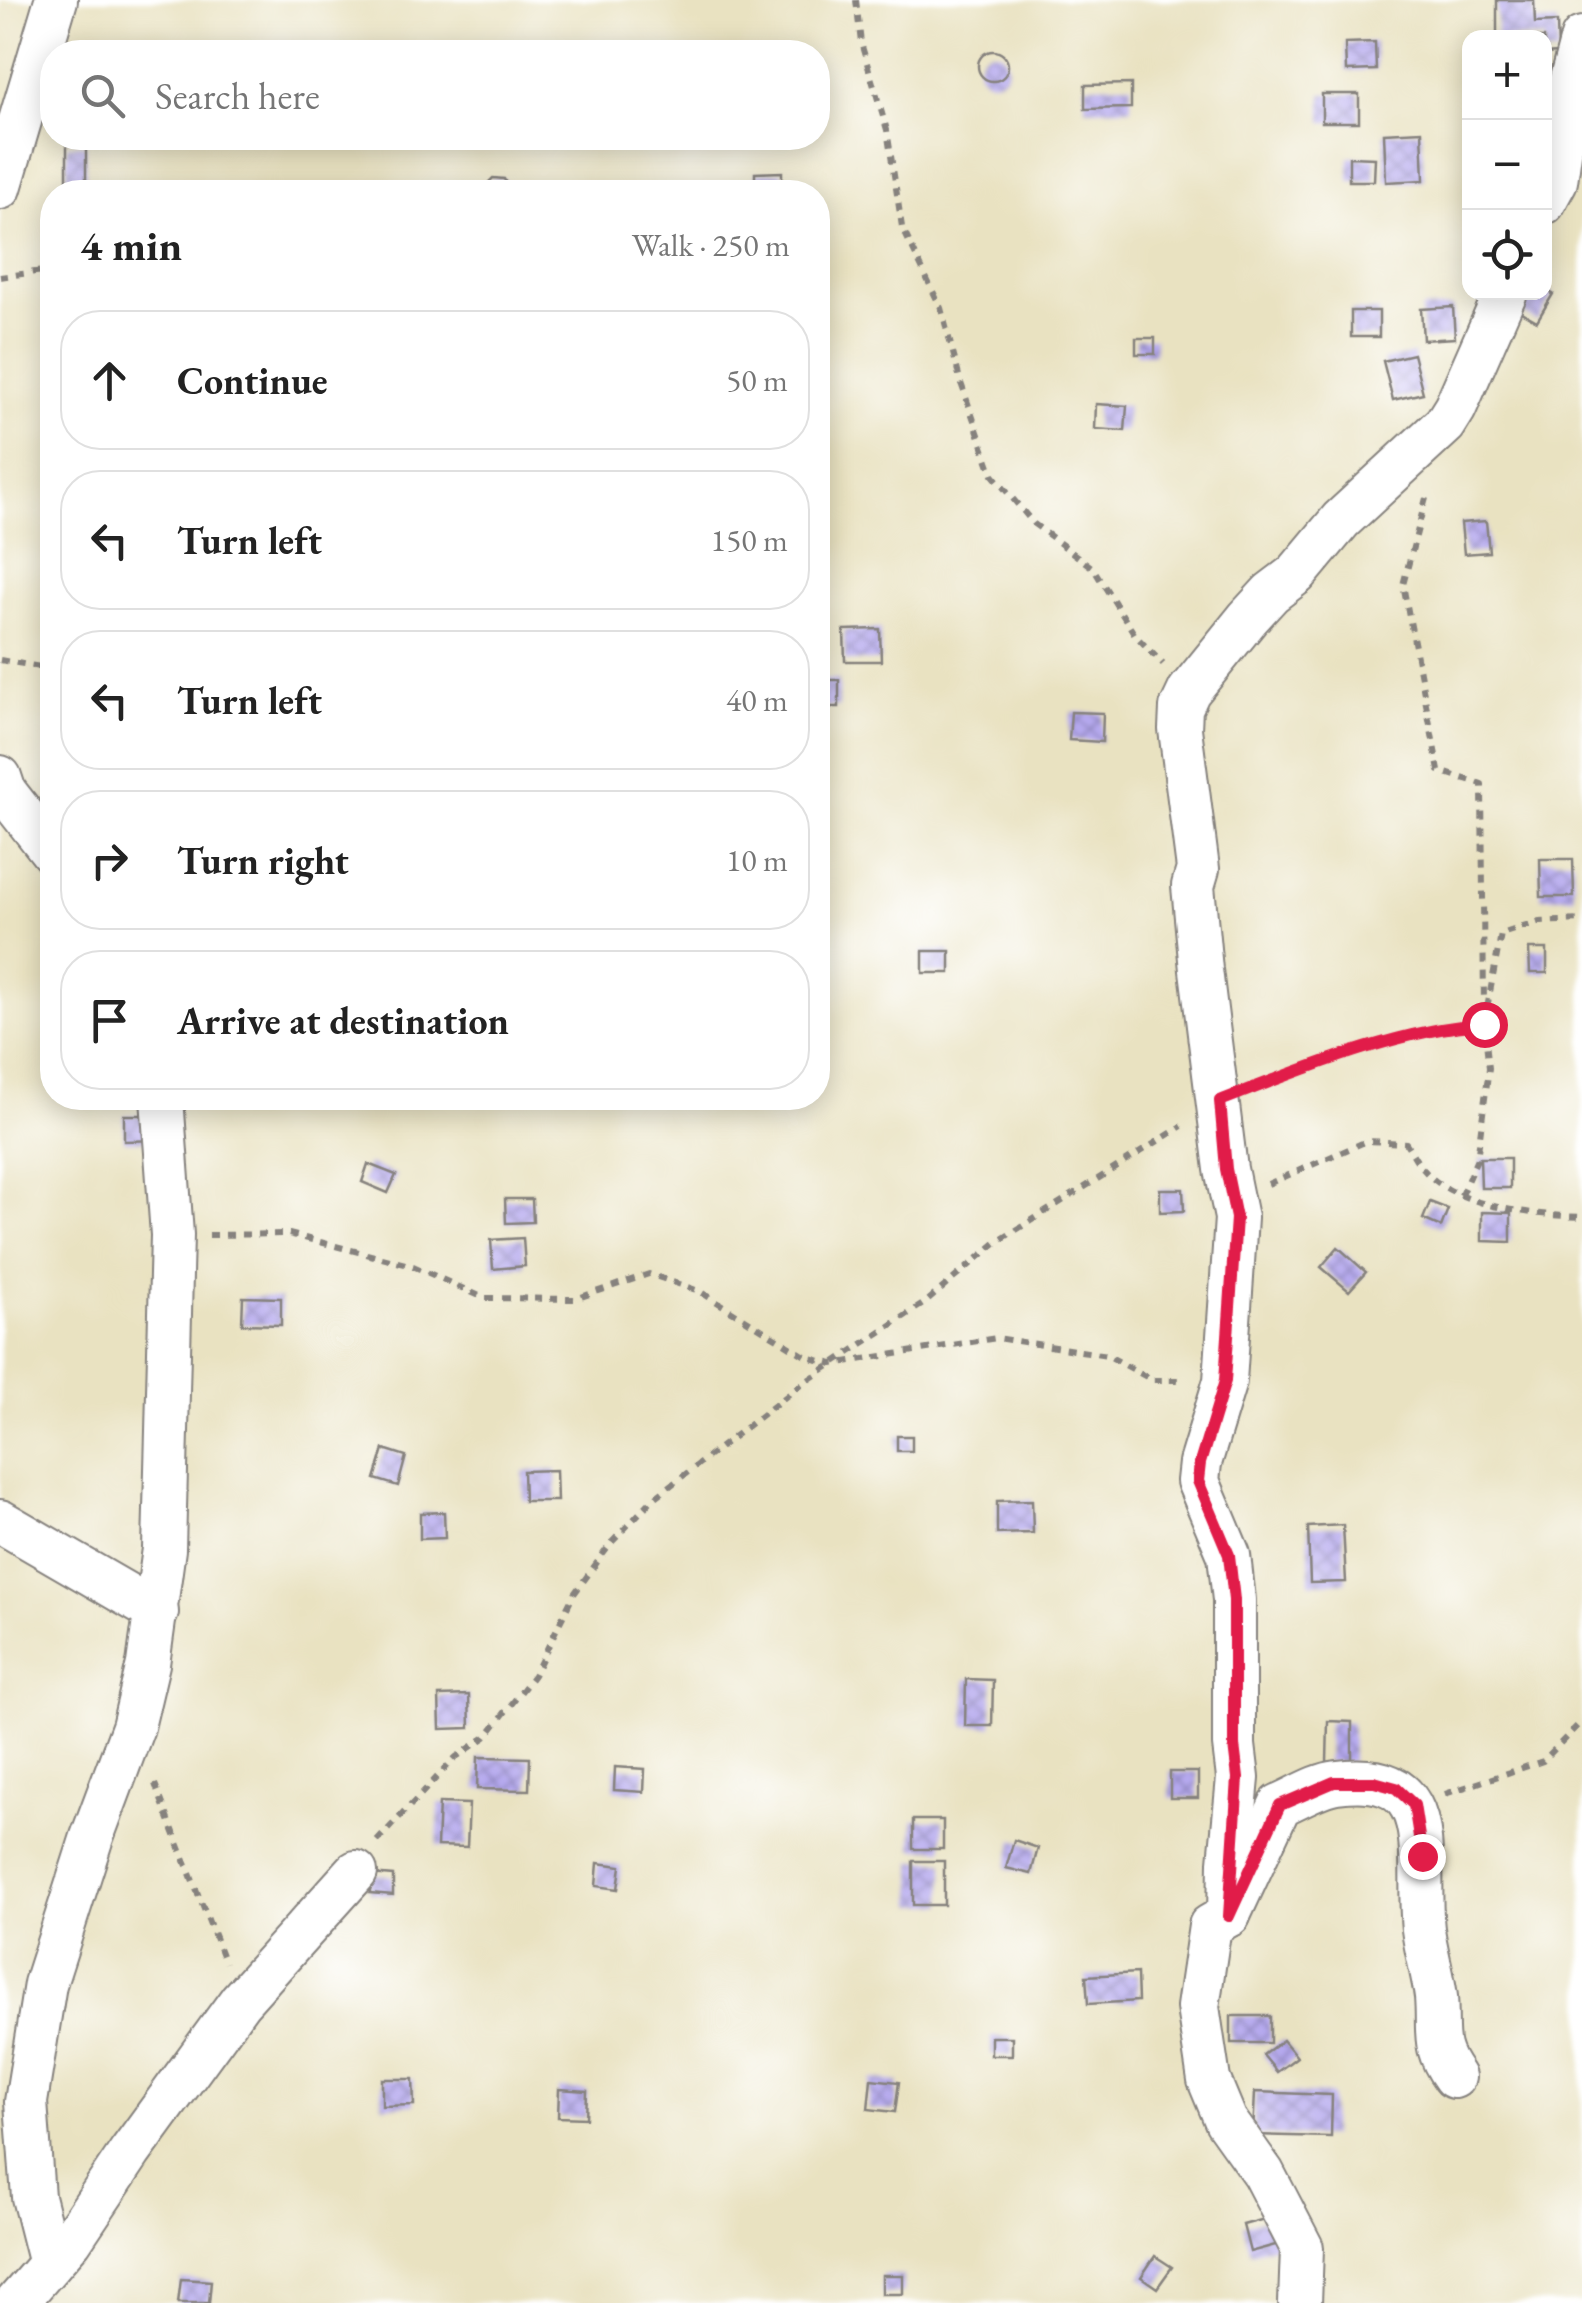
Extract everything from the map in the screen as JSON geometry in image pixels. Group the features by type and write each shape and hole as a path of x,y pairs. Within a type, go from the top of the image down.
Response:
{"street":[{"path":"44,40 56,0"},
{"path":"1552,188 1582,38"},
{"path":"0,188 40,54"},
{"path":"1229,1916 1238,1778 1234,1745 1234,1600 1229,1555 1198,1481 1225,1381 1236,1218 1226,1169 1202,970 1193,886 1198,869 1180,730 1181,708 1189,691 1271,593 1296,574 1341,520 1445,424 1502,300"},
{"path":"0,777 6,792 40,836"},
{"path":"50,2264 33,2197 26,2102 45,1984 132,1727 157,1612 166,1514 172,1235 163,1110"},
{"path":"0,1521 157,1612"},
{"path":"1300,2303 1302,2248 1263,2173 1226,2121 1209,2080 1198,2007 1210,1926 1229,1916 1280,1805 1334,1782 1374,1782 1396,1788 1414,1805 1422,1856 1423,1928 1436,1996 1438,2055 1454,2077"},
{"path":"16,2303 71,2240 240,2000 365,1859"}],"path":[{"path":"856,0 860,43 886,130 902,228 941,308 960,382 993,475 1034,524 1093,568 1135,635 1189,691"},
{"path":"0,278 40,272"},
{"path":"1426,496 1403,585 1439,771 1482,784 1484,1024 1489,1068 1477,1160 1461,1195"},
{"path":"0,660 40,667"},
{"path":"1484,1024 1501,934 1538,922 1582,920"},
{"path":"365,1859 456,1757 486,1737 534,1674 574,1594 612,1542 652,1500 716,1448 926,1302 996,1242 1220,1101 1326,1061 1454,1026 1484,1024"},
{"path":"1234,1198 1366,1140 1406,1143 1425,1172 1461,1195 1527,1214 1582,1216"},
{"path":"172,1235 289,1234 413,1266 484,1298 575,1300 649,1274 699,1290 808,1358 834,1364 997,1338 1107,1355 1152,1380 1225,1381"},
{"path":"1414,1805 1543,1761 1582,1721"},
{"path":"132,1727 231,1980"}],"building":[{"path":"1497,0 1534,0 1535,23 1557,22 1558,53 1552,53 1552,30 1497,30"},
{"path":"1375,42 1376,70 1346,71 1345,43"},
{"path":"993,51 1004,55 1008,66 1004,77 993,81 982,77 978,66 982,55"},
{"path":"1131,84 1131,108 1085,109 1085,85"},
{"path":"1322,94 1359,94 1359,122 1322,122"},
{"path":"1422,131 1424,180 1386,182 1384,133"},
{"path":"67,150 86,150 86,180 67,180"},
{"path":"1349,157 1375,158 1374,181 1349,181"},
{"path":"782,172 782,180 755,180 755,173"},
{"path":"1518,300 1549,300 1537,321 1514,308"},
{"path":"1453,307 1455,338 1423,340 1421,309"},
{"path":"1351,311 1379,311 1379,337 1351,337"},
{"path":"1136,338 1155,338 1155,354 1136,354"},
{"path":"1413,354 1423,393 1393,400 1383,361"},
{"path":"1096,404 1127,406 1125,431 1095,429"},
{"path":"1486,521 1489,552 1464,554 1461,523"},
{"path":"880,629 881,661 845,661 844,630"},
{"path":"830,680 839,680 839,707 830,707"},
{"path":"1071,712 1103,713 1102,742 1069,740"},
{"path":"1540,859 1573,859 1574,897 1541,897"},
{"path":"1529,949 1547,949 1547,973 1530,973"},
{"path":"923,951 950,951 950,973 923,973"},
{"path":"124,1115 162,1115 162,1140 124,1141"},
{"path":"1480,1158 1510,1158 1510,1188 1481,1188"},
{"path":"368,1164 396,1175 388,1193 362,1182"},
{"path":"1160,1189 1183,1189 1184,1211 1160,1212"},
{"path":"505,1199 532,1199 533,1222 506,1223"},
{"path":"1430,1202 1448,1209 1441,1227 1423,1219"},
{"path":"1482,1212 1511,1213 1511,1242 1482,1241"},
{"path":"523,1238 525,1266 493,1269 491,1240"},
{"path":"1338,1247 1366,1272 1349,1291 1321,1267"},
{"path":"243,1297 281,1298 281,1325 242,1324"},
{"path":"897,1436 912,1436 912,1451 897,1451"},
{"path":"384,1449 406,1456 398,1486 375,1479"},
{"path":"556,1470 557,1501 524,1501 523,1471"},
{"path":"1032,1500 1033,1533 997,1534 997,1501"},
{"path":"444,1512 445,1538 420,1539 420,1513"},
{"path":"1343,1525 1346,1582 1310,1583 1308,1527"},
{"path":"966,1679 993,1680 992,1726 965,1726"},
{"path":"469,1695 470,1728 440,1729 439,1696"},
{"path":"1328,1721 1352,1722 1352,1762 1327,1762"},
{"path":"478,1757 530,1758 529,1790 477,1789"},
{"path":"615,1767 645,1769 644,1792 614,1790"},
{"path":"1170,1772 1198,1772 1198,1798 1170,1798"},
{"path":"439,1803 469,1804 467,1847 437,1846"},
{"path":"913,1820 943,1820 943,1849 913,1849"},
{"path":"1014,1840 1038,1848 1031,1874 1006,1868"},
{"path":"913,1861 944,1861 944,1905 913,1905"},
{"path":"598,1863 621,1866 618,1889 596,1886"},
{"path":"370,1874 393,1876 393,1895 370,1893"},
{"path":"1137,1973 1138,2001 1088,2004 1086,1976"},
{"path":"1231,2016 1270,2016 1270,2043 1231,2043"},
{"path":"991,2037 1012,2037 1012,2055 991,2055"},
{"path":"1283,2040 1297,2057 1277,2072 1263,2055"},
{"path":"382,2079 413,2079 414,2105 382,2106"},
{"path":"871,2079 899,2082 895,2112 868,2109"},
{"path":"559,2089 587,2091 586,2118 558,2117"},
{"path":"1255,2092 1332,2095 1331,2137 1253,2135"},
{"path":"1272,2217 1279,2244 1250,2252 1243,2225"},
{"path":"1155,2256 1172,2267 1157,2288 1141,2277"},
{"path":"882,2275 903,2275 903,2294 882,2294"},
{"path":"181,2279 211,2281 209,2303 178,2303"}],"route":[{"path":"1422,1856 1414,1805 1396,1788 1374,1782 1334,1782 1280,1805 1229,1916 1238,1778 1234,1745 1234,1600 1229,1555 1198,1481 1225,1381 1236,1218 1226,1169 1220,1101 1326,1061 1454,1026 1484,1024"}]}
